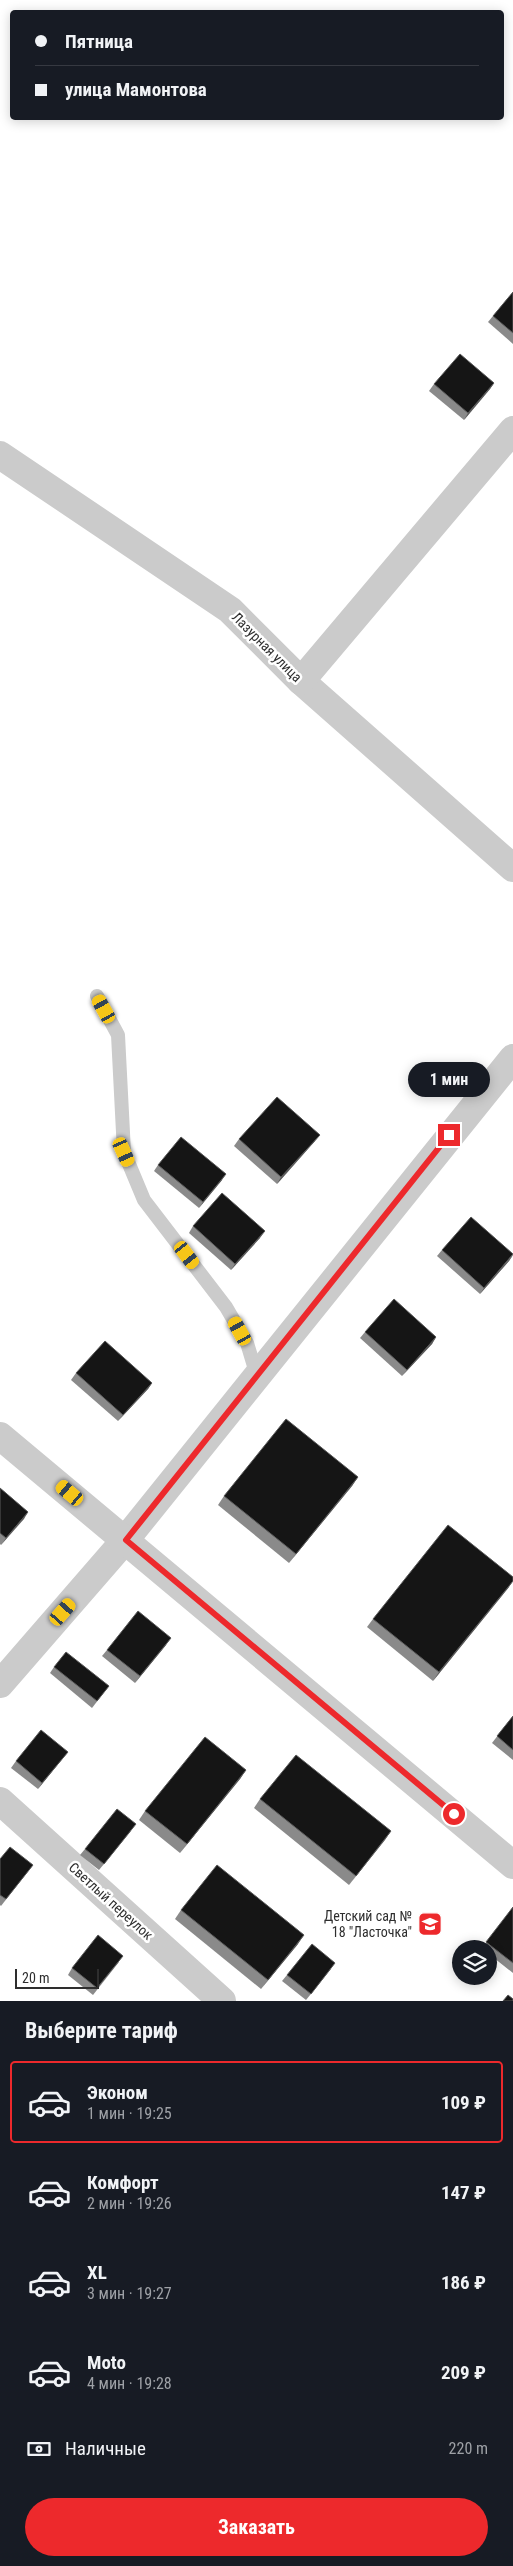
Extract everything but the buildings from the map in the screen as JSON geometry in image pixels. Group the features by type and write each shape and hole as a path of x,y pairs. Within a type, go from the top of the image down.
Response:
{"street":[{"path":"301,681 513,430"},
{"name":"Лазурная улица","path":"0,455 230,610 301,681 513,868"},
{"path":"0,1684 126,1540 513,1058"},
{"path":"0,1436 513,1865"},
{"name":"Светлый переулок","path":"0,1801 222,2001"}],"lane":[{"path":"97,996 118,1035 124,1152 144,1200 226,1306 247,1343 257,1376"}],"place":[{"name":"Детский сад № 18 \"Ласточка\"","path":"430,1924"}],"route":[{"path":"449,1135 126,1540 454,1814"}]}
